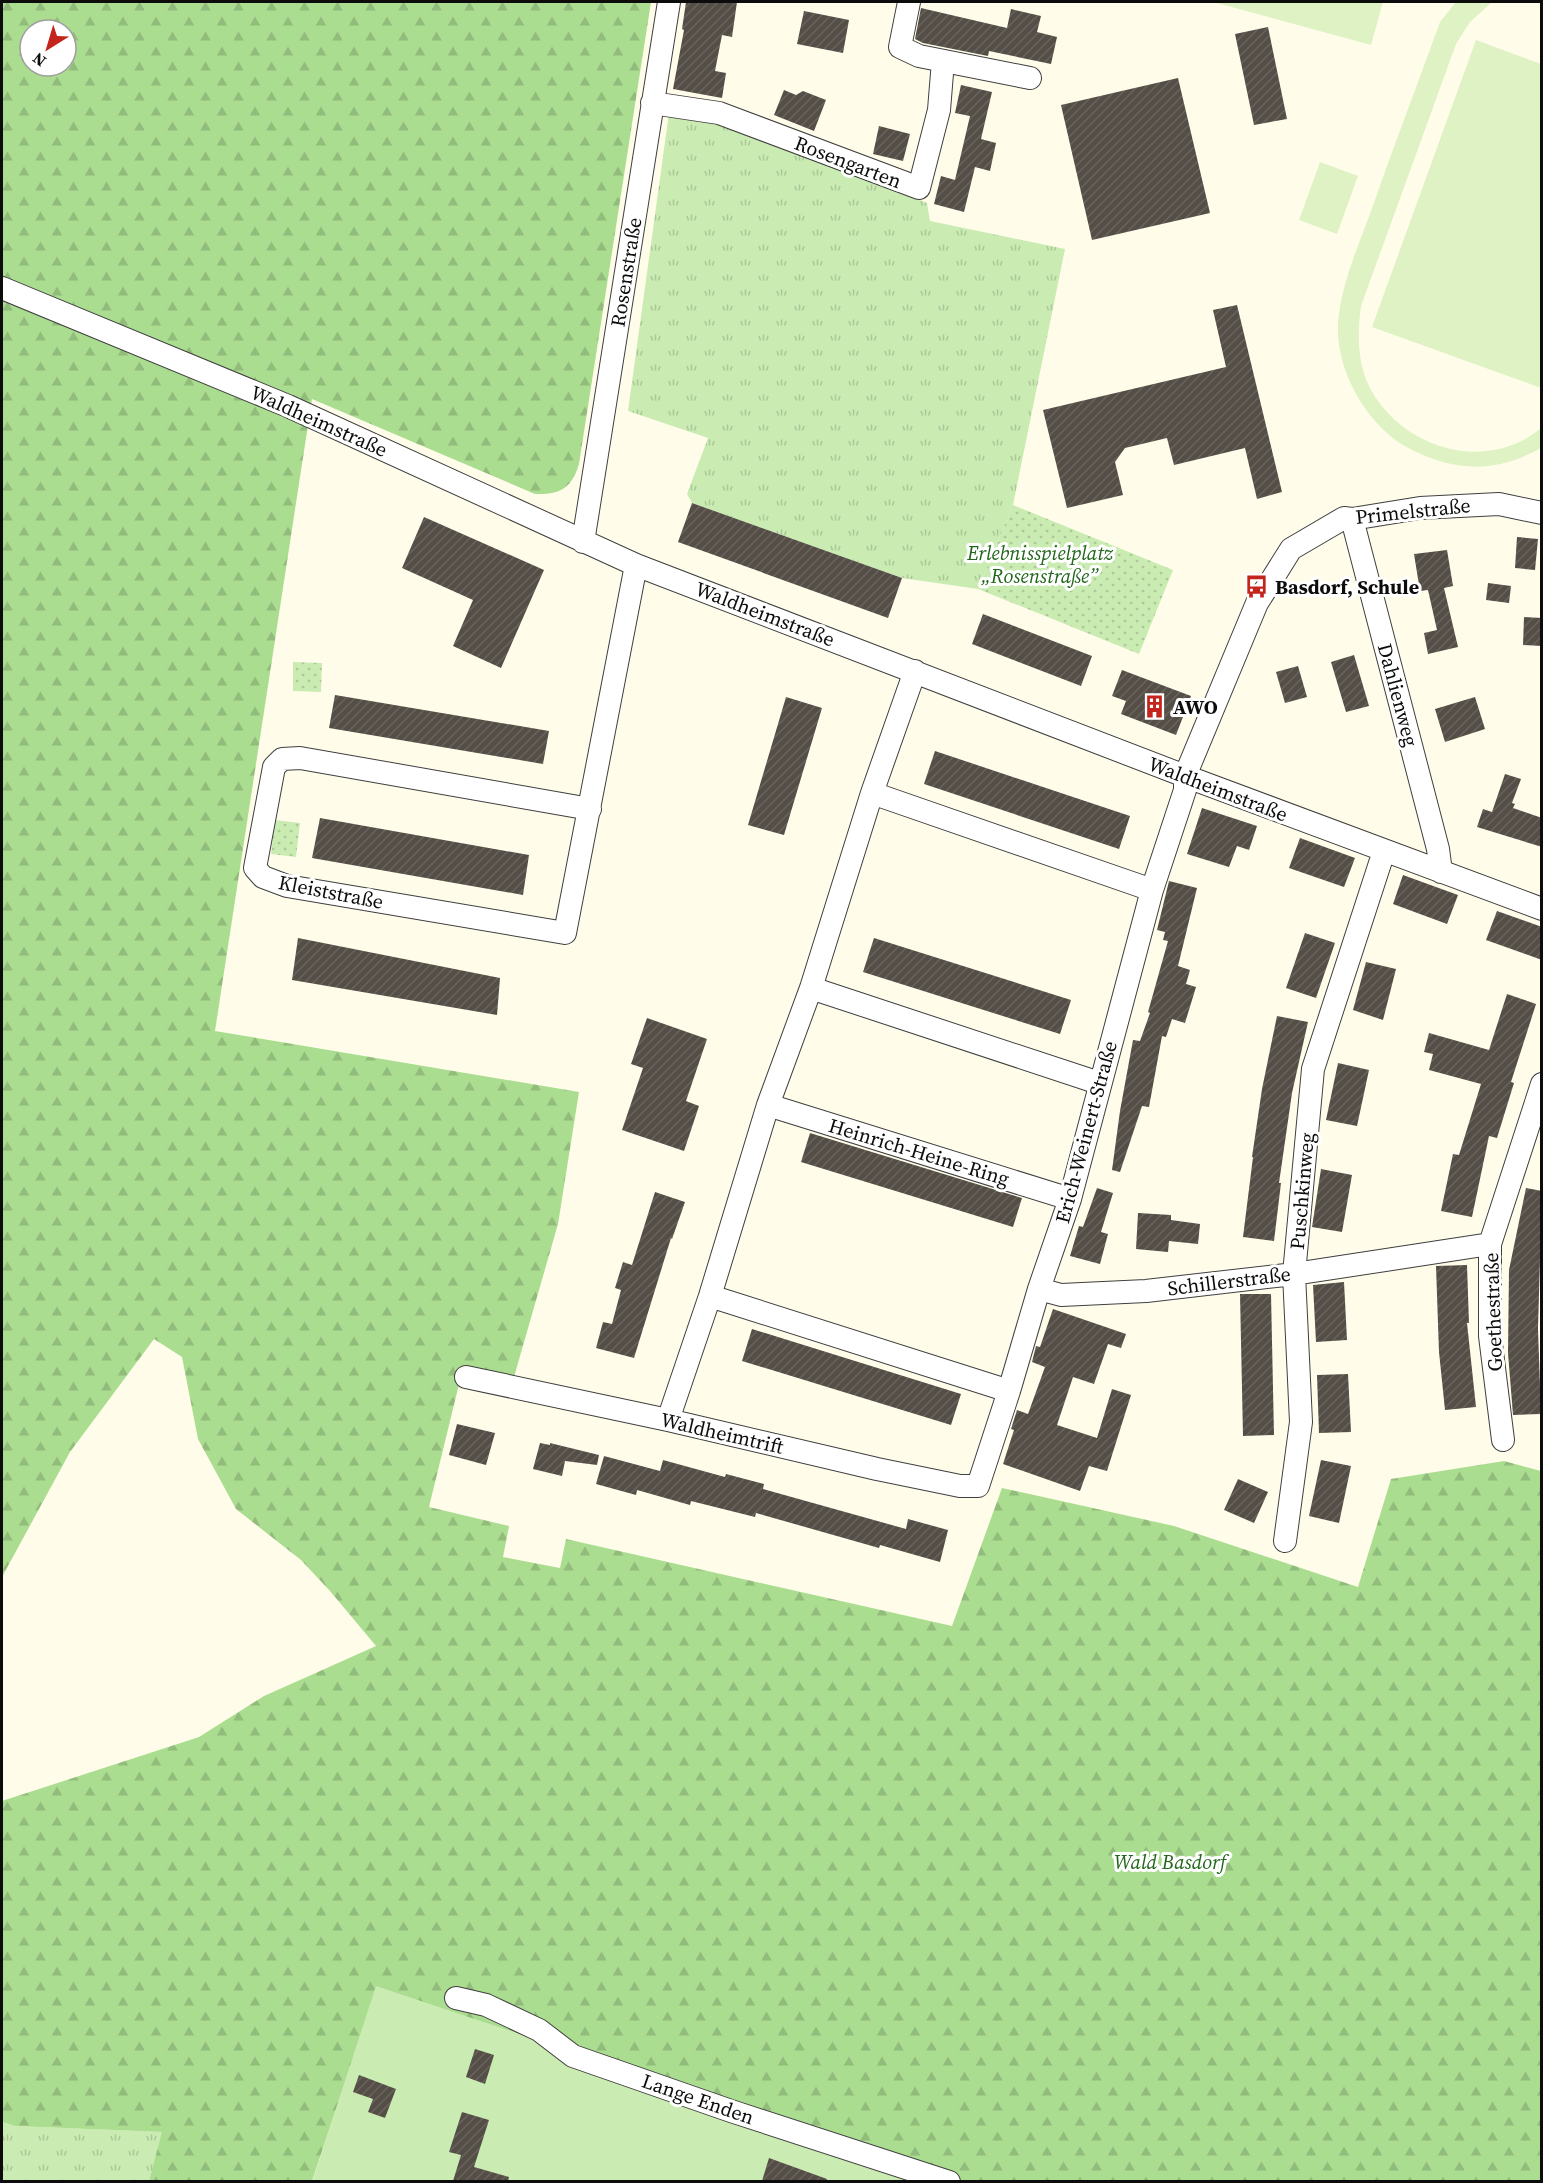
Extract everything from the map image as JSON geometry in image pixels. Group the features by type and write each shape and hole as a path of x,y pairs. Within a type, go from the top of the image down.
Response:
{"street":[{"name":"Rosenstraße","path":"583,542 669,2"},
{"path":"909,2 900,47 919,56 1030,78"},
{"name":"Rosengarten","path":"652,103 719,112 919,188 939,110 943,61"},
{"name":"Waldheimstraße","path":"2,288 288,406 636,565 1185,776 1542,909"},
{"name":"Primelstraße","path":"1185,776 1257,603 1291,549 1344,518 1352,519 1420,507 1499,504 1542,513"},
{"name":"Dahlienweg","path":"1352,519 1438,849 1441,872"},
{"name":"Kleiststraße","path":"590,809 300,758 282,759 274,767 255,868 263,877 287,886 565,933 590,809 636,565"},
{"path":"668,1420 710,1296 768,1105 811,988 872,794 915,671"},
{"name":"Erich-Weinert-Straße","path":"978,1486 1039,1289 1070,1199 1152,890 1185,790 1185,776"},
{"path":"872,794 1152,890"},
{"name":"Puschkinweg","path":"1285,1541 1301,1422 1294,1274 1313,1069 1384,851"},
{"path":"811,988 1099,1083"},
{"name":"Goethestraße","path":"1503,1440 1490,1336 1490,1244 1542,1084"},
{"name":"Heinrich-Heine-Ring","path":"768,1105 1070,1199"},
{"name":"Schillerstraße","path":"1039,1289 1061,1295 1146,1291 1294,1274 1490,1244"},
{"path":"710,1296 1009,1391"},
{"name":"Waldheimtrift","path":"466,1377 668,1420 877,1469 960,1486 978,1486"},
{"name":"Lange Enden","path":"456,1998 486,2005 539,2030 573,2056 731,2111 949,2181"}],"green space":[{"name":"Wald Basdorf","path":"2,2 651,2 579,464 569,484 558,491 535,494 312,399 215,1031 579,1092 558,1224 514,1377 463,1368 429,1507 509,1526 503,1557 560,1568 566,1539 952,1626 1002,1488 1174,1526 1358,1587 1391,1479 1504,1461 1541,1471 1541,2181 961,2181 377,1987 312,2181 149,2181 162,2132 15,2126 2,2122 2,1801 199,1737 264,1696 376,1646 301,1560 236,1509 198,1439 182,1357 154,1339 70,1452 2,1577"},
{"path":"1213,2 1383,2 1371,45"},
{"path":"1456,2 1492,2 1470,22 1456,44 1361,306 1359,340 1364,374 1374,395 1389,414 1408,430 1429,442 1451,449 1475,452 1498,449 1520,442 1541,428 1541,448 1508,462 1476,467 1461,466 1429,457 1412,450 1381,428 1368,413 1348,378 1342,360 1338,323 1342,295 1350,267 1440,22"},
{"path":"1476,40 1541,64 1541,388 1372,327"},
{"path":"669,113 748,128 927,203 930,221 1065,249 1013,505 978,589 902,578 692,503 687,494 708,438 628,411"},
{"path":"1320,162 1358,176 1337,234 1299,220"},
{"name":"Erlebnisspielplatz „Rosenstraße”","path":"1013,505 1173,570 1139,654 978,589"},
{"path":"293,662 322,663 321,692 293,691"},
{"path":"275,820 300,823 296,857 271,854"},
{"path":"376,1986 925,2170 921,2182 312,2182"},
{"path":"2,2122 15,2126 163,2132 149,2181 2,2182"}],"building":[{"path":"686,2 737,2 732,37 722,35 715,71 726,73 722,98 673,89 684,30 682,29"},
{"path":"921,8 1007,28 1011,9 1041,16 1037,32 1057,37 1051,64 989,51 988,56 923,43 915,39"},
{"path":"804,11 849,20 843,53 797,44"},
{"path":"1268,27 1287,119 1254,125 1235,34"},
{"path":"1178,78 1210,213 1092,240 1061,105"},
{"path":"961,85 992,92 981,139 996,143 990,171 975,167 964,212 934,204 941,176 955,180 970,116 955,113"},
{"path":"784,90 796,95 803,91 826,100 814,131 774,115"},
{"path":"879,126 910,134 903,161 873,154"},
{"path":"1237,305 1282,492 1257,499 1245,448 1174,465 1167,438 1125,448 1115,462 1123,495 1067,508 1043,410 1226,367 1213,310"},
{"path":"692,503 902,578 888,618 678,542"},
{"path":"424,517 544,570 501,668 453,646 473,600 402,568"},
{"path":"1517,537 1538,539 1535,570 1515,568"},
{"path":"1447,550 1453,586 1444,588 1458,647 1428,654 1424,633 1437,630 1428,590 1420,591 1414,554"},
{"path":"1488,583 1511,586 1509,603 1486,600"},
{"path":"983,614 1092,656 1081,686 972,644"},
{"path":"1524,617 1542,618 1542,646 1523,645"},
{"path":"1354,655 1369,706 1346,712 1331,662"},
{"path":"1298,666 1307,697 1285,703 1276,672"},
{"name":"AWO","path":"1122,670 1191,696 1176,735 1121,714 1126,701 1112,696"},
{"path":"335,695 549,731 543,764 329,728"},
{"path":"786,697 822,708 784,835 748,825"},
{"path":"1475,697 1485,729 1445,742 1435,709"},
{"path":"935,751 1130,816 1119,849 924,784"},
{"path":"1505,774 1521,779 1512,803 1515,804 1513,808 1542,818 1542,847 1477,827 1483,809 1492,812"},
{"path":"1202,808 1257,826 1249,850 1237,846 1229,867 1187,854"},
{"path":"320,818 529,855 523,895 312,858"},
{"path":"1300,838 1355,858 1344,887 1289,868"},
{"path":"1403,875 1458,895 1447,924 1393,904"},
{"path":"1169,881 1197,888 1178,966 1190,970 1186,984 1196,987 1185,1023 1172,1019 1166,1037 1162,1036 1149,1107 1142,1106 1120,1172 1112,1170 1120,1111 1133,1040 1140,1041 1150,1013 1148,1012 1168,941 1163,940 1165,932 1157,930"},
{"path":"1497,911 1542,927 1542,960 1486,940"},
{"path":"1305,933 1335,943 1316,998 1286,988"},
{"path":"298,938 500,978 497,1015 292,980"},
{"path":"874,938 1071,1000 1060,1034 863,972"},
{"path":"1366,962 1396,969 1383,1020 1353,1010"},
{"path":"1507,994 1536,1004 1511,1082 1514,1083 1497,1138 1489,1136 1472,1217 1441,1211 1453,1154 1459,1155 1481,1084 1429,1070 1433,1054 1424,1052 1429,1033 1489,1050"},
{"path":"1277,1016 1308,1022 1292,1093 1279,1183 1281,1183 1274,1241 1243,1237 1262,1089"},
{"path":"647,1018 707,1039 686,1101 699,1106 684,1151 622,1130 643,1068 631,1064"},
{"path":"1338,1063 1369,1070 1357,1126 1326,1120"},
{"path":"810,1133 1022,1198 1013,1227 801,1162"},
{"path":"1321,1169 1352,1175 1342,1232 1312,1227"},
{"path":"1097,1188 1113,1193 1101,1232 1108,1234 1100,1264 1070,1256 1079,1226 1083,1227"},
{"path":"1526,1188 1542,1191 1538,1329 1541,1414 1513,1415 1508,1353 1509,1270"},
{"path":"655,1192 685,1202 671,1238 634,1358 596,1348 603,1322 612,1324 621,1290 615,1288 623,1262 632,1265"},
{"path":"1138,1213 1171,1215 1171,1220 1200,1224 1198,1244 1169,1241 1168,1252 1136,1249"},
{"path":"1467,1265 1469,1323 1467,1323 1476,1407 1445,1410 1439,1352 1436,1266"},
{"path":"1344,1282 1347,1340 1316,1342 1313,1285"},
{"path":"1240,1294 1271,1294 1274,1435 1243,1436"},
{"path":"1053,1309 1126,1334 1121,1348 1108,1344 1094,1384 1073,1377 1057,1425 1097,1438 1112,1389 1131,1395 1107,1471 1089,1466 1080,1491 1003,1464 1014,1430 1011,1429 1017,1410 1028,1414 1045,1367 1032,1362 1036,1346 1040,1347"},
{"path":"752,1329 961,1394 951,1425 742,1361"},
{"path":"1348,1374 1351,1432 1319,1433 1317,1375"},
{"path":"457,1424 495,1433 486,1465 449,1455"},
{"path":"540,1443 550,1445 550,1443 599,1455 597,1465 565,1461 562,1476 533,1469"},
{"path":"604,1456 660,1471 663,1460 725,1477 726,1474 764,1484 763,1489 906,1529 908,1519 948,1530 940,1562 880,1545 879,1548 756,1513 755,1517 691,1501 690,1505 637,1490 636,1495 596,1484"},
{"path":"1321,1460 1351,1466 1339,1523 1309,1516"},
{"path":"1238,1479 1268,1492 1254,1523 1224,1510"},
{"path":"475,2049 494,2055 485,2084 466,2077"},
{"path":"359,2075 396,2089 385,2118 368,2112 373,2099 353,2092"},
{"path":"462,2112 489,2120 474,2167 509,2177 508,2181 453,2181 461,2155 449,2152"},
{"path":"769,2158 827,2179 827,2181 762,2181"}],"place":[{"name":"Basdorf, Schule","path":"1257,587"},
{"name":"AWO","path":"1155,707"}]}
